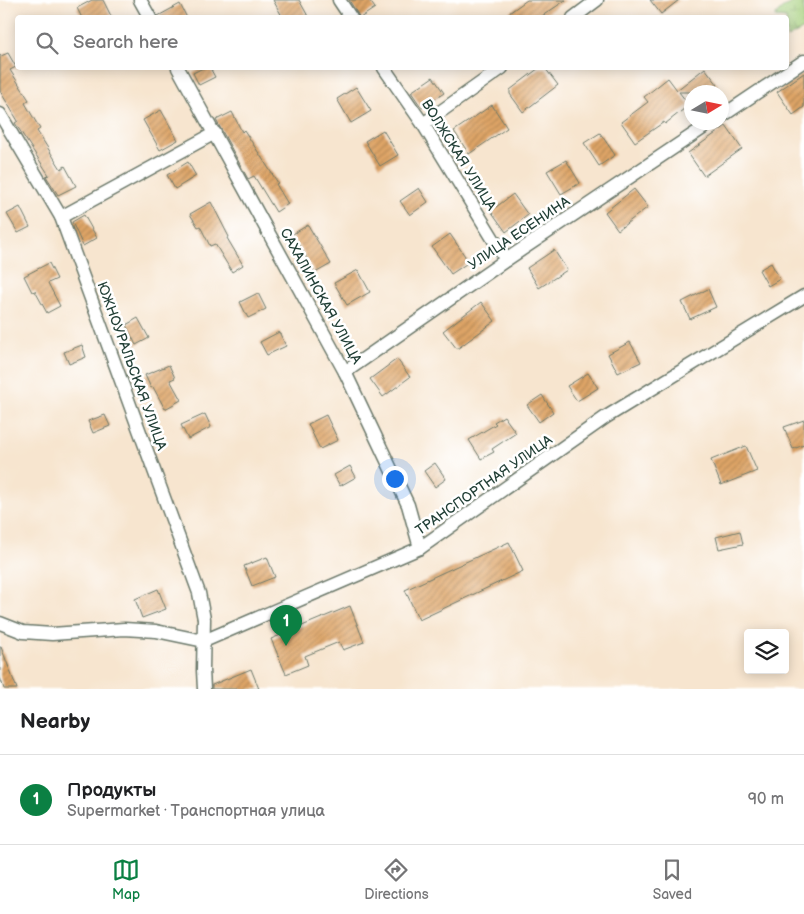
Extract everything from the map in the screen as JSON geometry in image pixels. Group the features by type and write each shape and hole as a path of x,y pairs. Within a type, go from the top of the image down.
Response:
{"street":[{"path":"140,0 148,15"},
{"path":"339,0 349,15"},
{"path":"577,15 598,0"},
{"path":"729,111 804,61"},
{"name":"САХАЛИНСКАЯ УЛИЦА","path":"179,70 345,372 408,505 420,548"},
{"name":"ВОЛЖСКАЯ УЛИЦА","path":"385,70 422,124 506,260"},
{"path":"422,124 499,70"},
{"name":"ЮЖНОУРАЛЬСКАЯ УЛИЦА","path":"2,122 61,217 199,593 204,619 204,641"},
{"name":"УЛИЦА ЕСЕНИНА","path":"345,372 506,260 700,130"},
{"path":"61,217 215,133"},
{"name":"ТРАНСПОРТНАЯ УЛИЦА","path":"204,641 420,548 606,417 804,296"},
{"path":"0,623 23,632 33,633 52,634 124,629 156,631 204,641 202,670 204,689"}],"green space":[{"path":"797,0 804,0 804,29 789,37 789,15 776,15"}],"building":[{"path":"92,0 103,0 110,15 80,15 77,8"},
{"path":"273,0 299,0 307,15 281,15"},
{"path":"349,0 369,0 375,8 364,15 358,15"},
{"path":"527,0 566,0 544,15 506,15"},
{"path":"650,0 679,0 661,14"},
{"path":"180,4 186,15 160,15"},
{"path":"8,53 15,65 15,68 10,70 29,100 25,103 40,129 37,131 61,169 65,166 76,186 58,195 46,176 49,175 15,123 18,121 0,91 0,54 1,56"},
{"path":"199,70 211,70 215,77 199,85 193,73"},
{"path":"536,70 547,70 558,85 523,112 510,94 510,90"},
{"path":"702,70 707,70 718,85 684,85 684,92 679,92 684,98 684,109 665,124 664,122 635,142 621,122 648,102 644,97 668,78 677,90"},
{"path":"804,73 804,107 793,115 777,92"},
{"path":"433,77 444,93 422,108 411,92"},
{"path":"356,87 371,111 351,123 337,99"},
{"path":"492,105 507,128 469,154 454,131"},
{"path":"161,110 178,140 160,150 143,120"},
{"path":"232,112 242,132 244,130 278,183 276,184 288,204 276,212 254,176 248,179 216,120"},
{"path":"383,130 398,155 380,166 365,141"},
{"path":"720,130 729,130 742,149 704,176 688,153"},
{"path":"600,133 615,155 599,166 584,143"},
{"path":"566,160 580,183 561,194 547,171"},
{"path":"188,162 196,176 175,189 167,175"},
{"path":"419,188 428,202 410,215 400,201"},
{"path":"634,189 648,207 618,230 605,212"},
{"path":"513,194 528,215 506,232 491,211"},
{"path":"211,202 229,237 227,238 243,265 232,272 215,244 210,246 200,226 198,227 190,214"},
{"path":"20,207 30,227 18,233 7,214"},
{"path":"84,215 97,238 83,246 72,222"},
{"path":"308,225 331,264 315,273 291,235"},
{"path":"450,234 469,262 451,274 432,247"},
{"path":"554,250 567,270 539,288 527,268"},
{"path":"49,263 57,279 48,283 60,306 47,313 35,291 32,292 24,276"},
{"path":"771,263 780,279 768,286 759,270"},
{"path":"358,270 370,292 347,305 334,283"},
{"path":"708,289 716,307 690,319 682,302"},
{"path":"258,293 266,309 248,318 240,302"},
{"path":"481,302 495,321 457,349 443,331"},
{"path":"138,318 149,338 136,345 126,325"},
{"path":"279,332 286,346 267,355 260,342"},
{"path":"630,342 641,362 618,373 608,354"},
{"path":"82,345 86,357 69,364 64,352"},
{"path":"397,359 410,377 383,397 370,379"},
{"path":"169,365 175,378 170,380 181,400 165,409 145,375"},
{"path":"588,373 598,388 577,401 567,386"},
{"path":"542,395 553,412 539,422 527,405"},
{"path":"205,414 211,427 188,439 181,425"},
{"path":"105,415 110,426 93,433 88,421"},
{"path":"326,415 338,440 320,449 308,424"},
{"path":"504,416 516,433 492,449 494,452 481,459 469,440 496,424 494,422"},
{"path":"804,420 804,445 793,449 784,427"},
{"path":"746,446 757,471 721,485 711,460"},
{"path":"435,463 446,479 435,487 424,471"},
{"path":"350,466 356,477 340,486 334,475"},
{"path":"740,531 743,544 719,549 716,537"},
{"path":"509,542 523,571 419,620 405,590"},
{"path":"267,557 275,577 252,586 244,566"},
{"path":"158,589 166,609 142,618 135,599"},
{"path":"350,606 364,642 343,650 339,642 305,656 308,665 286,674 271,639"},
{"path":"0,647 17,689 4,689 0,677"},
{"path":"251,669 259,689 212,689 212,685"}],"place":[{"name":"Продукты","path":"286,646"}]}
